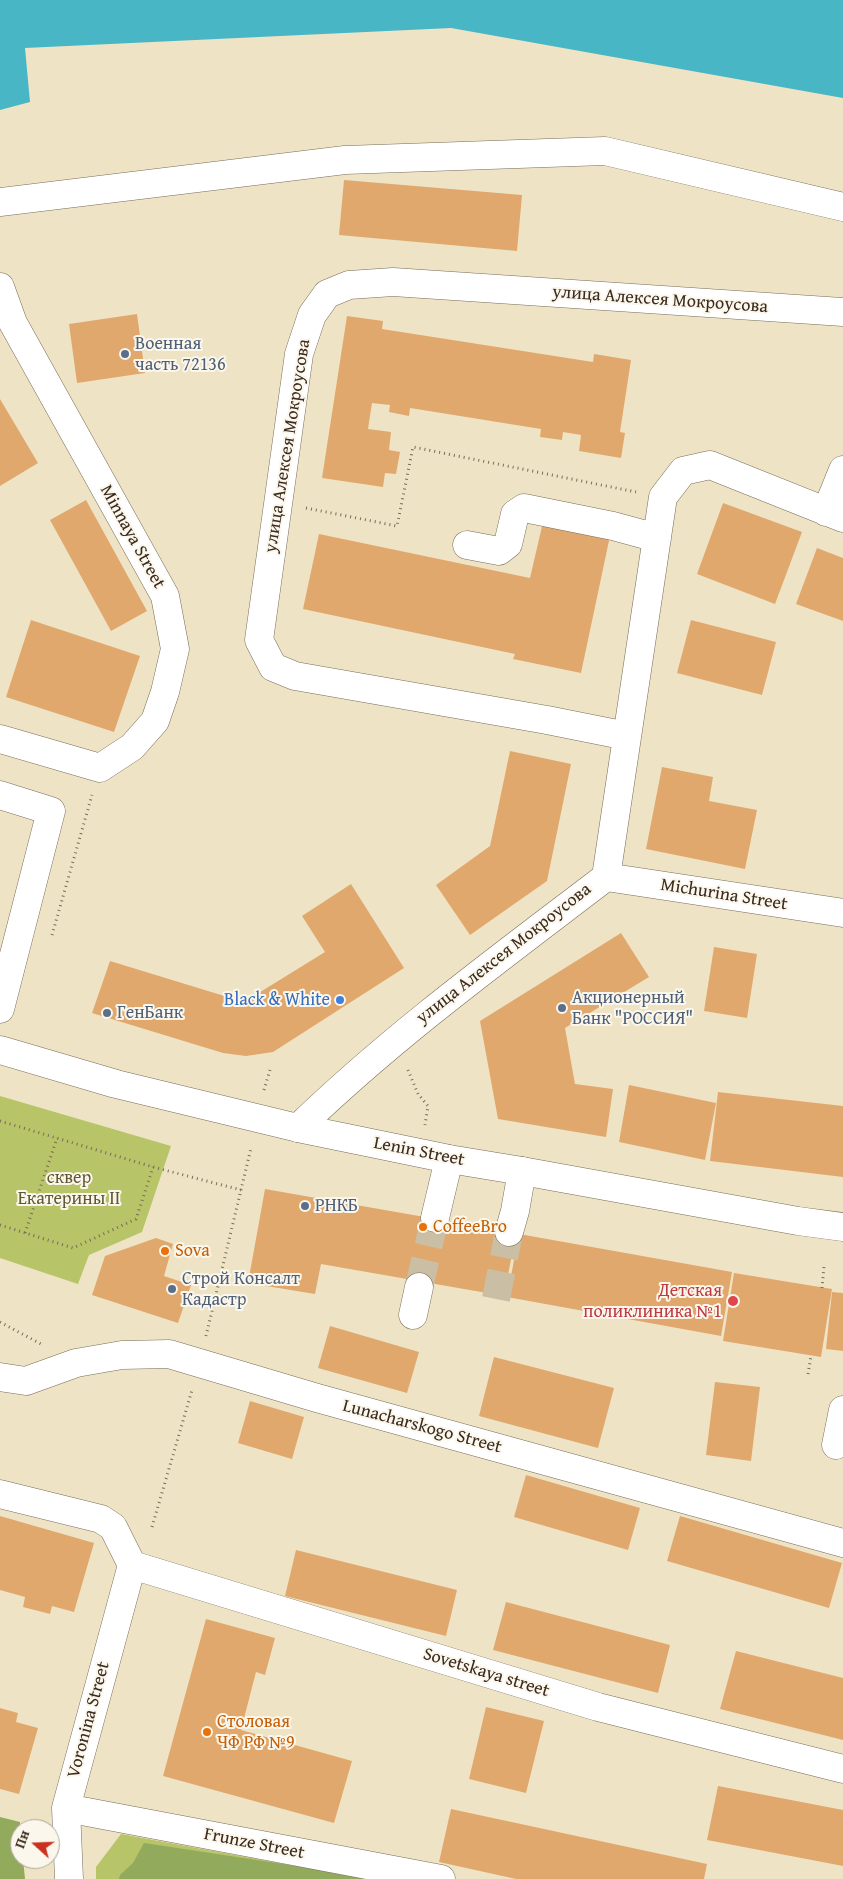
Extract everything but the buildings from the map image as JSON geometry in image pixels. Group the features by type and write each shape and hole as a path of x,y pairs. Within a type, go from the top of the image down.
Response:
{"street":[{"path":"0,202 345,160 605,152 843,207"},
{"name":"улица Алексея Мокроусова","path":"627,736 296,676 273,668 259,640 300,354 312,315 327,294 349,284 394,282 843,312"},
{"name":"Minnaya Street","path":"0,287 13,323 165,596 174,649 165,692 155,721 132,747 100,768"},
{"name":"улица Алексея Мокроусова","path":"298,1128 340,1087 411,1026 606,877 663,497 682,471 710,465 835,515"},
{"path":"835,515 843,470"},
{"path":"467,544 499,551 508,544 515,514 524,508 613,526 656,538"},
{"path":"0,740 100,768"},
{"path":"0,795 50,811 0,1009"},
{"name":"Michurina Street","path":"606,877 843,913"},
{"name":"Lenin Street","path":"0,1050 116,1084 298,1128 448,1159 522,1170 798,1221 843,1227"},
{"path":"435,1218 448,1159"},
{"path":"509,1232 515,1211 522,1170"},
{"path":"413,1315 419,1287"},
{"name":"Lunacharskogo Street","path":"0,1377 26,1381 76,1363 122,1355 169,1354 317,1398 843,1543"},
{"path":"836,1445 843,1410"},
{"path":"0,1494 101,1519 113,1528 132,1565"},
{"name":"Sovetskaya street","path":"132,1565 598,1707 843,1769"},
{"name":"Voronina Street","path":"69,1879 66,1808 132,1565"},
{"name":"Frunze Street","path":"66,1808 442,1879"}],"path":[{"path":"278,503 397,526 413,447 624,489"},
{"path":"56,923 100,768"},
{"path":"407,1066 418,1094 428,1106 419,1153"},
{"path":"0,1120 153,1167 241,1190"},
{"path":"26,1233 57,1138"},
{"path":"0,1225 73,1248 136,1219 153,1167"},
{"path":"822,1288 824,1266"},
{"path":"808,1374 811,1356"}],"green space":[{"name":"cквер Екатерины II","path":"0,1096 171,1146 142,1232 89,1255 78,1284 0,1258"},
{"path":"0,1817 10,1820 10,1869 24,1869 25,1879 0,1879"},
{"path":"121,1834 365,1879 96,1879 96,1867"},
{"path":"144,1843 382,1879 119,1879 120,1875 133,1863"}],"water":[{"path":"0,0 843,0 843,98 451,28 25,48 30,102 0,110"}],"tunnel":[{"path":"419,1287 435,1218"},
{"path":"496,1299 509,1232"}],"place":[{"name":"Военная часть 72136","path":"125,354"},
{"name":"Black & White","path":"340,1000"},
{"name":"Акционерный Банк \"РОССИЯ\"","path":"562,1008"},
{"name":"ГенБанк","path":"107,1013"},
{"name":"РНКБ","path":"305,1206"},
{"name":"CoffeeBro","path":"423,1227"},
{"name":"Sova","path":"165,1251"},
{"name":"Строй Консалт Кадастр","path":"172,1289"},
{"name":"Детская поликлиника №1","path":"733,1301"},
{"name":"Столовая ЧФ РФ №9","path":"207,1732"}]}
